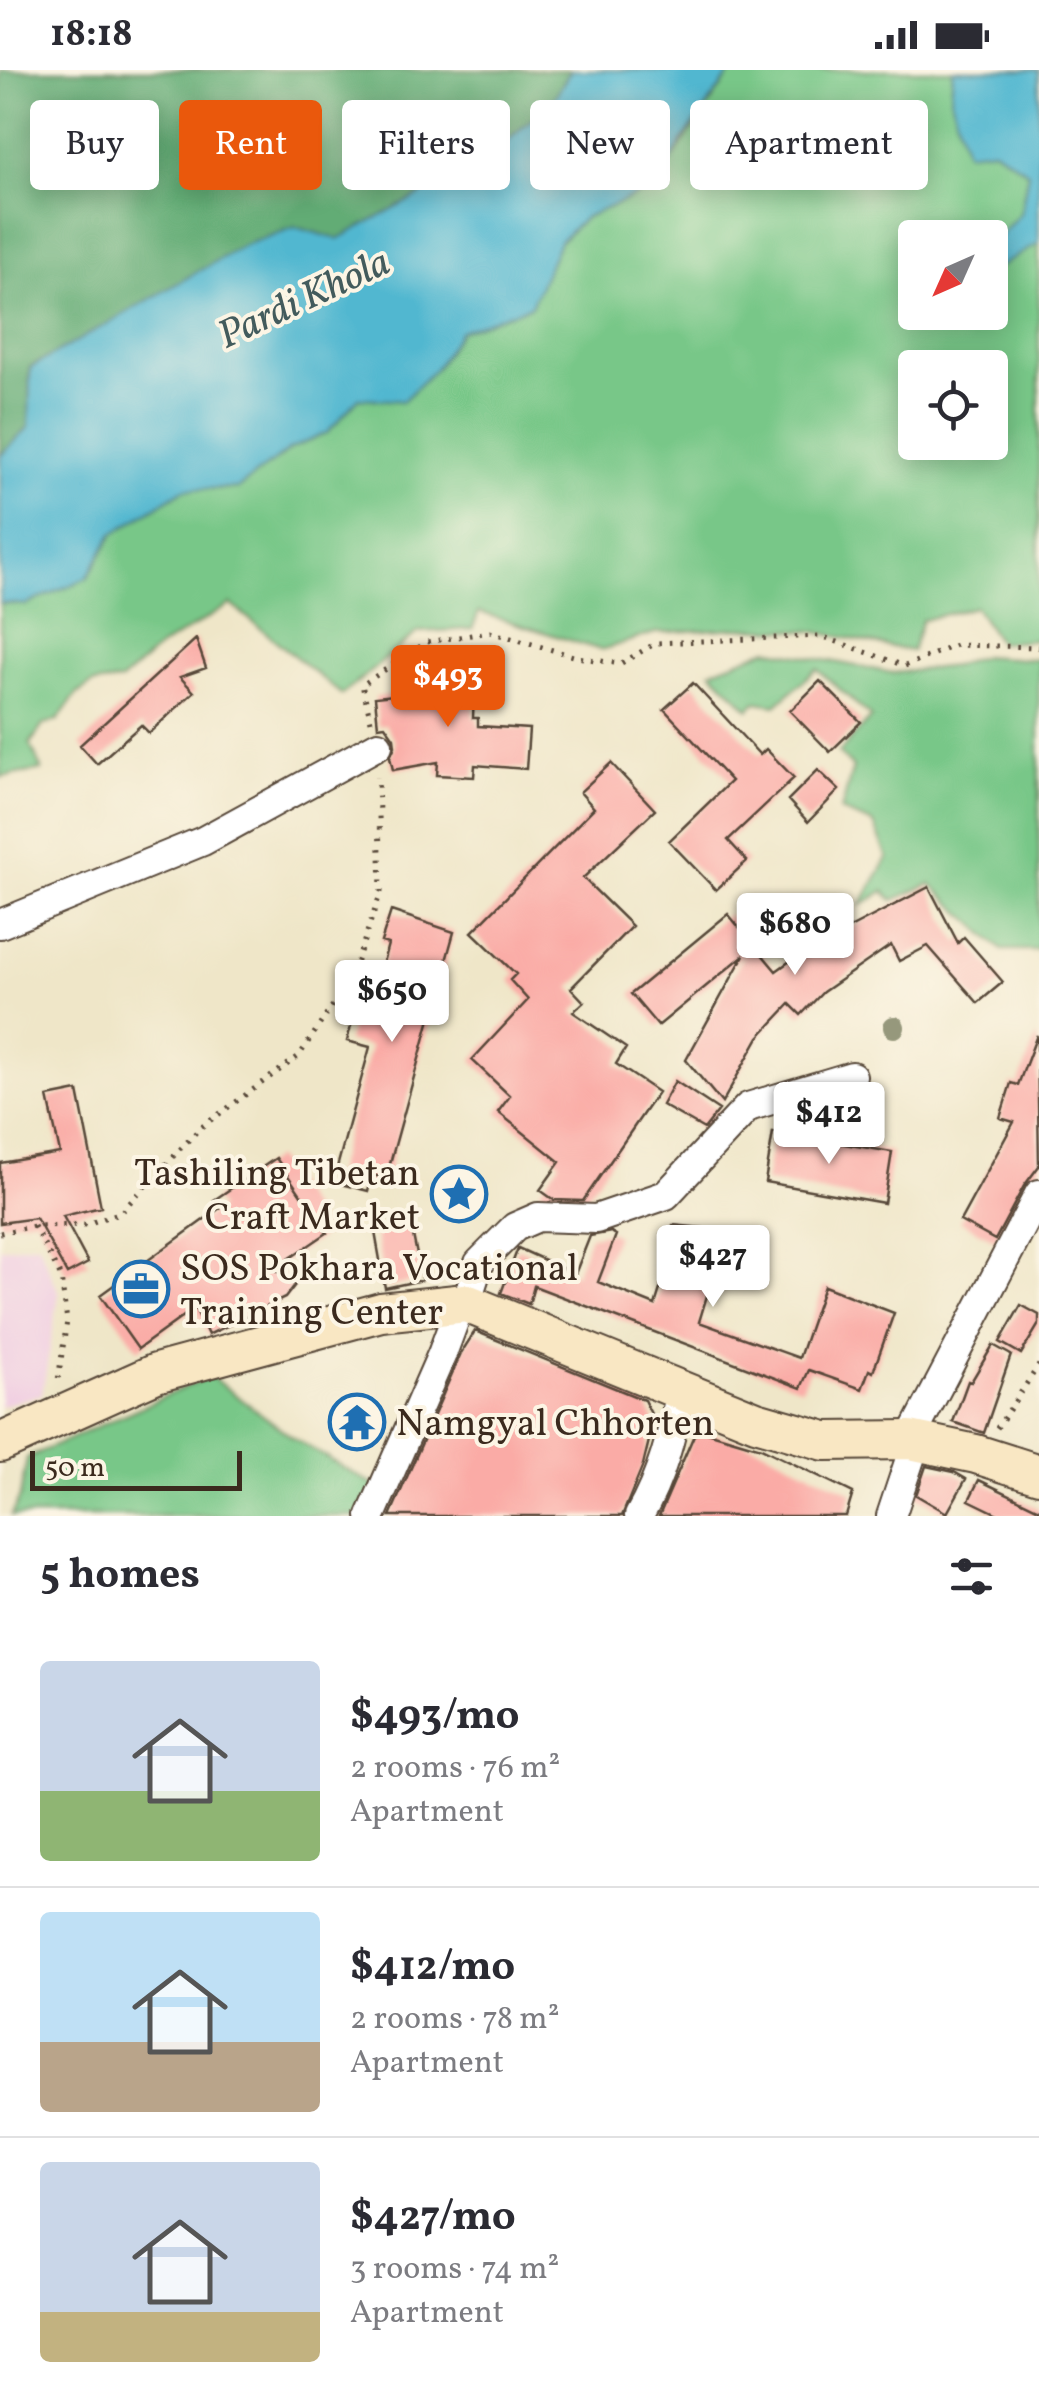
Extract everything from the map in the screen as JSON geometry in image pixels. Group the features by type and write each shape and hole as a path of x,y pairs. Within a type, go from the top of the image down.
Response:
{"main road":[{"path":"0,1442 156,1372 381,1312 459,1304 756,1421 824,1441 913,1440 1039,1474"}],"street":[{"path":"0,924 202,841 378,745"},
{"path":"371,1516 479,1263 515,1227 538,1217 596,1219 666,1195 748,1107 852,1076"},
{"path":"891,1516 913,1440 1039,1194"},
{"path":"639,1516 656,1487 681,1390"}],"path":[{"path":"0,1234 34,1226 85,1225 121,1212 200,1128 299,1056 351,978 381,892 378,745 362,684 426,642 490,632 577,657 620,664 656,643 704,639 821,636 905,666 956,644 1039,647"},
{"path":"34,1226 62,1277 67,1320 54,1420"},
{"path":"976,1454 1008,1414 1039,1365"}],"shaded area":[{"path":"38,1244 59,1293 42,1394 0,1406 0,1248"}],"green space":[{"path":"0,70 571,70 553,100 530,100 530,121 510,138 510,100 342,100 342,190 430,190 338,239 295,227 30,367 29,427 0,456"},
{"path":"733,70 953,70 951,98 994,149 1028,172 1021,212 1008,227 1008,220 898,220 898,330 1008,330 1008,261 1039,243 1039,640 999,643 975,607 922,620 912,651 811,631 741,628 655,633 601,650 479,612 472,629 418,632 342,695 231,604 160,647 121,681 92,684 77,694 58,720 43,725 30,744 42,770 0,777 0,603 26,604 87,578 113,534 184,489 238,488 290,449 327,433 359,398 436,368 460,331 530,306 559,242 585,217 642,190 670,190 670,162 690,133 690,190 928,190 928,100 713,100"},
{"path":"767,649 893,673 953,666 984,656 1039,660 1039,950 1002,950 931,884 893,900 884,891 860,906 888,858 874,824 841,811 853,767 839,753 871,717 817,669 776,705 756,702 749,709 711,671"},
{"path":"210,1376 295,1439 382,1490 368,1516 11,1516 20,1497 27,1458"}],"water":[{"path":"571,70 733,70 711,100 690,100 690,130 670,162 670,100 553,100"},
{"path":"953,70 1039,70 1039,243 1008,261 1008,227 1021,212 1028,172 994,149 966,152 951,98"},
{"name":"Pardi Khola","path":"530,121 530,190 642,190 585,217 559,242 531,306 460,331 436,368 403,401 359,398 327,433 290,449 238,488 184,489 113,534 87,578 26,605 0,603 0,456 29,427 30,368 244,245 295,227 338,239 430,190 510,190 510,138"}],"building":[{"path":"196,639 206,668 180,677 194,692 149,733 141,725 97,764 80,745"},
{"path":"441,667 475,668 473,718 478,718 478,726 529,729 526,769 475,765 474,777 437,775 438,762 393,770 390,757 394,738 385,725 378,726 375,697 441,690"},
{"path":"820,681 861,722 830,752 790,711"},
{"path":"693,683 760,755 766,749 794,778 728,840 747,861 716,890 669,841 731,781 664,709"},
{"path":"611,763 655,810 583,878 632,926 571,988 584,1002 573,1012 626,1048 616,1064 658,1092 583,1201 554,1200 540,1190 560,1162 498,1112 510,1096 472,1060 528,1000 510,980 516,974 472,932 594,808 580,792"},
{"path":"818,770 839,790 808,822 788,800"},
{"path":"929,887 958,943 964,937 1003,982 978,1003 928,946 899,961 891,945 823,992 801,1015 790,1004 759,1037 722,1103 686,1060 744,955 658,1026 631,994 728,914 776,971 842,924 846,930"},
{"path":"391,911 454,932 386,1178 372,1175 368,1191 333,1182 370,1047 347,1041 355,1011 369,1015 388,944 381,942"},
{"path":"1037,1035 1039,1166 995,1240 960,1221 1014,1122 1000,1118 1011,1083 1018,1085"},
{"path":"675,1081 719,1110 704,1129 662,1105"},
{"path":"78,1091 101,1207 63,1216 88,1263 67,1274 36,1218 0,1223 0,1163 60,1153 48,1097"},
{"path":"773,1132 892,1152 884,1203 765,1182"},
{"path":"276,1158 327,1233 274,1269 295,1285 285,1298 208,1335 195,1308 138,1349 100,1295 220,1208 214,1200"},
{"path":"411,1225 422,1280 385,1288 375,1232"},
{"path":"673,1225 723,1230 699,1322 799,1358 824,1286 894,1313 873,1372 869,1370 862,1389 809,1370 801,1388 534,1286 529,1304 501,1293 518,1248 575,1274 590,1236 611,1232 616,1235 598,1282 655,1305 671,1254"},
{"path":"1021,1305 1039,1315 1039,1324 1021,1354 1000,1342"},
{"path":"475,1331 644,1400 654,1420 643,1465 622,1516 390,1516 461,1353"},
{"path":"993,1345 1011,1355 984,1433 953,1422 968,1381 971,1382"},
{"path":"704,1431 761,1448 853,1493 846,1516 659,1516 694,1435"},
{"path":"926,1466 966,1479 947,1513 916,1495"},
{"path":"979,1480 1039,1509 1039,1516 1002,1516 969,1500"}],"place":[{"name":"Tashiling Tibetan Craft Market","path":"459,1194"},
{"name":"SOS Pokhara Vocational Training Center","path":"141,1289"},
{"name":"Namgyal Chhorten","path":"357,1422"}]}
